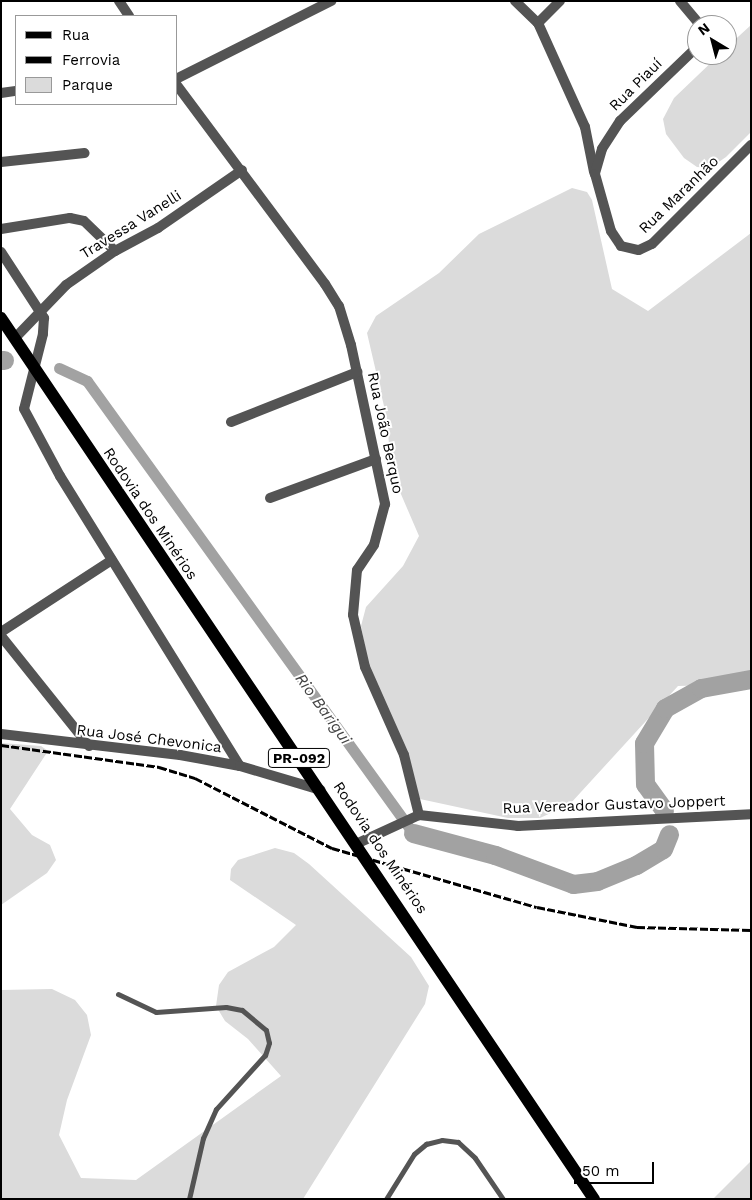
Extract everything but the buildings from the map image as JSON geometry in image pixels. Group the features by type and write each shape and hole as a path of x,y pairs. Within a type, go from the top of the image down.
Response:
{"main road":[{"name":"Rodovia dos Minérios","path":"1,318 36,368 142,532 321,790 594,1199"}],"street":[{"path":"119,1 128,15"},
{"path":"178,78 331,1"},
{"path":"515,1 538,23 585,127 595,174"},
{"path":"538,23 560,1"},
{"path":"680,1 692,15"},
{"name":"Rua Piauí","path":"595,174 602,149 620,121 687,57"},
{"name":"Rua João Berquo","path":"178,87 242,170 339,306 357,372 385,504 383,522 357,570 353,615 365,667 404,754 419,815"},
{"path":"1,93 15,91"},
{"name":"Rua Maranhão","path":"595,174 611,231 621,246 639,250 652,244 751,145"},
{"path":"1,162 85,153"},
{"name":"Travessa Vanelli","path":"15,338 39,309 115,251 158,228 242,170"},
{"path":"1,228 70,218 84,221 115,251"},
{"path":"1,252 39,309 43,334 36,368 24,409 112,560 240,766"},
{"path":"231,422 357,372"},
{"path":"270,498 376,459"},
{"path":"89,746 1,634 112,560"},
{"name":"Rua José Chevonica","path":"1,734 89,746 180,755 240,766 321,790"},
{"name":"Rua Vereador Gustavo Joppert","path":"419,815 518,826 751,814"},
{"path":"356,844 419,815"}],"lane":[{"path":"118,994 156,1012 226,1007 242,1010 266,1030 269,1043 265,1054 216,1109 202,1138 189,1199"},
{"path":"386,1199 414,1154 426,1144 442,1140 458,1142 470,1153 503,1199"}],"green space":[{"path":"751,25 751,132 726,157 710,168 697,167 684,158 666,134 663,119 674,98 709,65 737,65 737,38"},
{"path":"572,188 587,192 592,200 612,289 648,311 751,233 751,684 678,686 570,804 540,818 508,818 420,799 411,787 368,664 361,626 366,607 403,566 419,536 391,471 387,419 367,333 376,316 439,273 479,234"},
{"path":"1,743 41,746 48,751 10,809 32,835 50,845 56,860 47,873 1,905"},
{"path":"275,848 294,853 309,864 411,957 429,986 425,1004 303,1199 1,1199 1,990 52,989 75,1000 87,1015 91,1035 67,1100 59,1135 81,1178 136,1180 281,1076 248,1039 225,1021 216,1006 219,985 228,972 274,947 296,925 230,880 231,869 238,860"},
{"path":"751,1161 751,1199 713,1199"}],"waterway":[{"name":"Rio Barigui","path":"59,368 87,381 413,833"},
{"name":"Rio Barigui","path":"664,810 645,784 644,743 665,708 701,688 751,679"},
{"name":"Rio Barigui","path":"413,833 495,855 573,884 597,881 636,865 663,849 669,834"}],"railway":[{"path":"1,745 159,767 195,778 332,848 537,907 637,927 751,930"}]}
